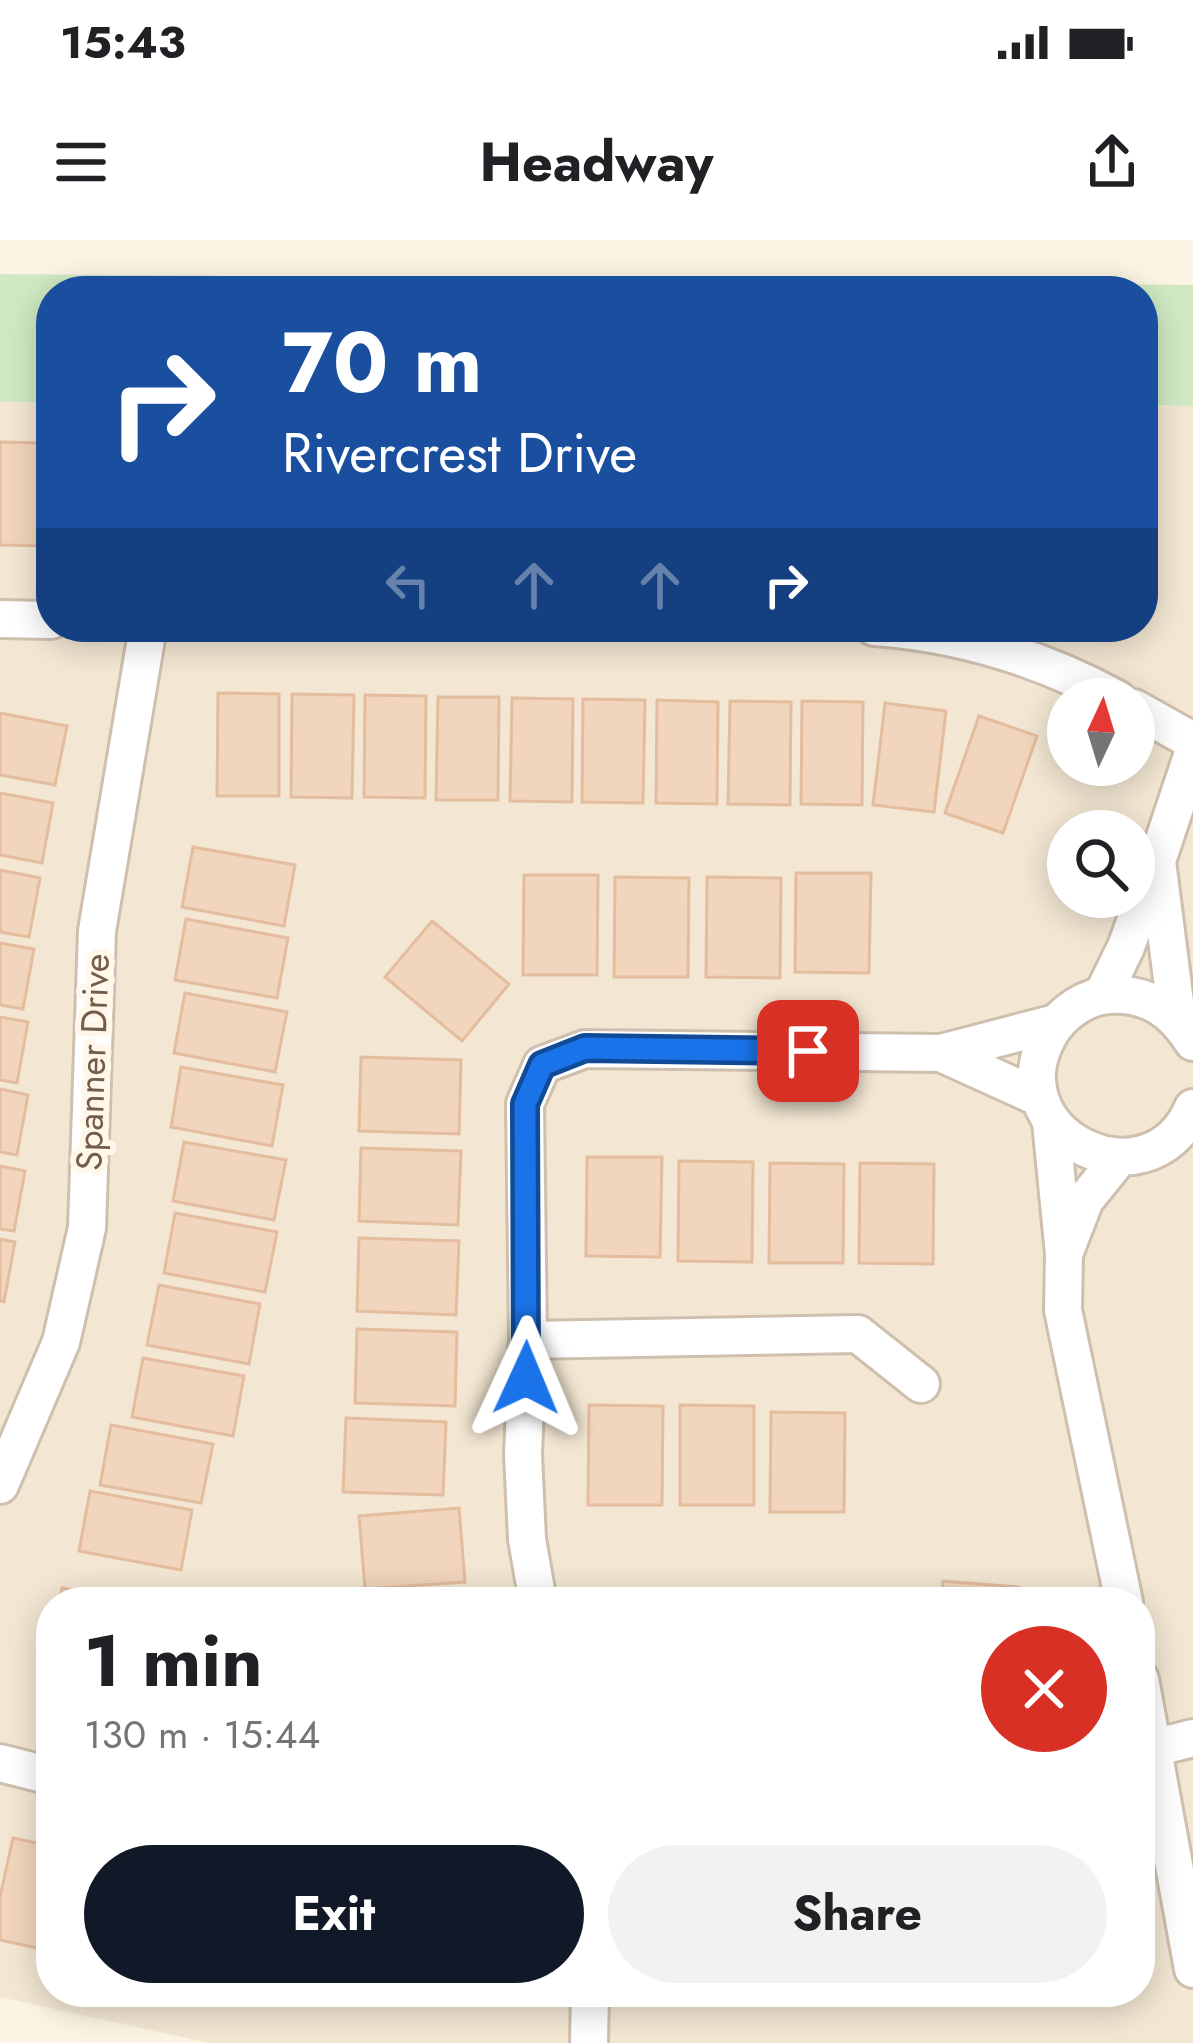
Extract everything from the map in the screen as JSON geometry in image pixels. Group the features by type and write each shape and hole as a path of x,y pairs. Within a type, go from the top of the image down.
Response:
{"street":[{"path":"0,619 36,620"},
{"name":"Spanner Drive","path":"0,1485 62,1342 87,1228 97,931 145,642"},
{"path":"973,642 1002,649 1069,678"},
{"path":"1155,719 1193,740"},
{"path":"1102,995 1126,947 1193,753"},
{"path":"1157,861 1185,1030"},
{"path":"1121,1587 1063,1310 1064,1254 1036,1071 1042,1046 1056,1023 1077,1006 1102,995 1155,1002 1185,1030"},
{"path":"535,1587 527,1539 524,1454 528,1340 525,1104 542,1065 585,1048 941,1053 1056,1023"},
{"path":"941,1053 1045,1110 1069,1141 1093,1153 1119,1158 1146,1153 1182,1137 1193,1108"},
{"path":"1064,1254 1085,1200 1119,1158"},
{"path":"528,1340 858,1334 921,1384"},
{"path":"1155,1748 1193,1738"},
{"path":"1155,1754 1193,1969"},
{"path":"0,1763 36,1772"},
{"path":"589,2043 590,2007"}],"shaded area":[{"path":"0,402 36,402 36,642 1158,642 1158,406 1193,406 1193,2043 209,2043 45,2007 1155,2007 1155,1587 36,1587 36,2005 0,1997"}],"green space":[{"path":"0,274 217,276 36,276 36,402 0,402"},
{"path":"1158,285 1193,285 1193,406 1158,405"}],"building":[{"path":"0,442 36,443 36,546 0,545"},
{"path":"218,693 279,694 279,796 217,796"},
{"path":"292,694 354,695 352,798 291,797"},
{"path":"365,695 426,696 425,798 364,797"},
{"path":"438,697 499,697 498,800 436,800"},
{"path":"512,698 573,699 572,802 510,801"},
{"path":"583,699 645,700 643,803 582,802"},
{"path":"657,700 718,702 717,804 656,803"},
{"path":"730,701 791,702 790,805 728,804"},
{"path":"802,701 863,702 862,805 801,804"},
{"path":"885,703 946,711 934,812 873,805"},
{"path":"0,713 67,726 55,785 0,775"},
{"path":"979,716 1037,736 1003,833 945,813"},
{"path":"0,793 53,803 42,863 0,855"},
{"path":"193,847 295,865 284,926 182,907"},
{"path":"0,870 40,878 29,937 0,932"},
{"path":"796,873 871,873 869,973 795,972"},
{"path":"524,875 598,875 597,975 523,975"},
{"path":"615,877 689,878 688,977 614,977"},
{"path":"707,877 781,878 780,978 706,977"},
{"path":"186,919 288,938 277,998 175,980"},
{"path":"432,921 509,984 462,1041 385,977"},
{"path":"0,943 34,949 23,1009 0,1005"},
{"path":"185,993 287,1012 275,1072 174,1053"},
{"path":"0,1017 28,1022 17,1083 0,1080"},
{"path":"361,1057 461,1060 459,1134 359,1131"},
{"path":"181,1067 283,1085 272,1146 171,1127"},
{"path":"0,1089 28,1095 17,1155 0,1152"},
{"path":"184,1142 286,1160 274,1220 173,1201"},
{"path":"361,1148 461,1151 458,1225 359,1221"},
{"path":"587,1157 662,1157 660,1257 586,1256"},
{"path":"679,1161 753,1162 752,1262 678,1261"},
{"path":"770,1163 844,1164 843,1263 769,1263"},
{"path":"860,1163 934,1164 933,1264 859,1263"},
{"path":"0,1166 25,1171 14,1231 0,1229"},
{"path":"175,1213 277,1232 265,1292 164,1273"},
{"path":"359,1238 459,1241 456,1315 357,1311"},
{"path":"0,1239 15,1242 4,1302 0,1301"},
{"path":"159,1285 260,1304 249,1364 147,1345"},
{"path":"357,1329 457,1332 455,1406 355,1403"},
{"path":"143,1358 244,1376 233,1436 132,1417"},
{"path":"589,1405 663,1406 662,1505 588,1505"},
{"path":"680,1405 754,1406 754,1505 680,1505"},
{"path":"771,1412 845,1413 844,1512 770,1512"},
{"path":"346,1418 446,1422 443,1495 343,1492"},
{"path":"111,1425 213,1444 201,1503 100,1485"},
{"path":"90,1491 192,1510 181,1570 79,1551"},
{"path":"459,1508 465,1582 365,1587 359,1516"},
{"path":"943,1581 1018,1587 943,1587"},
{"path":"13,1838 36,1843 36,1948 0,1940 0,1897"}],"route":[{"path":"526,1378 525,1104 542,1065 585,1048 808,1051"}]}
